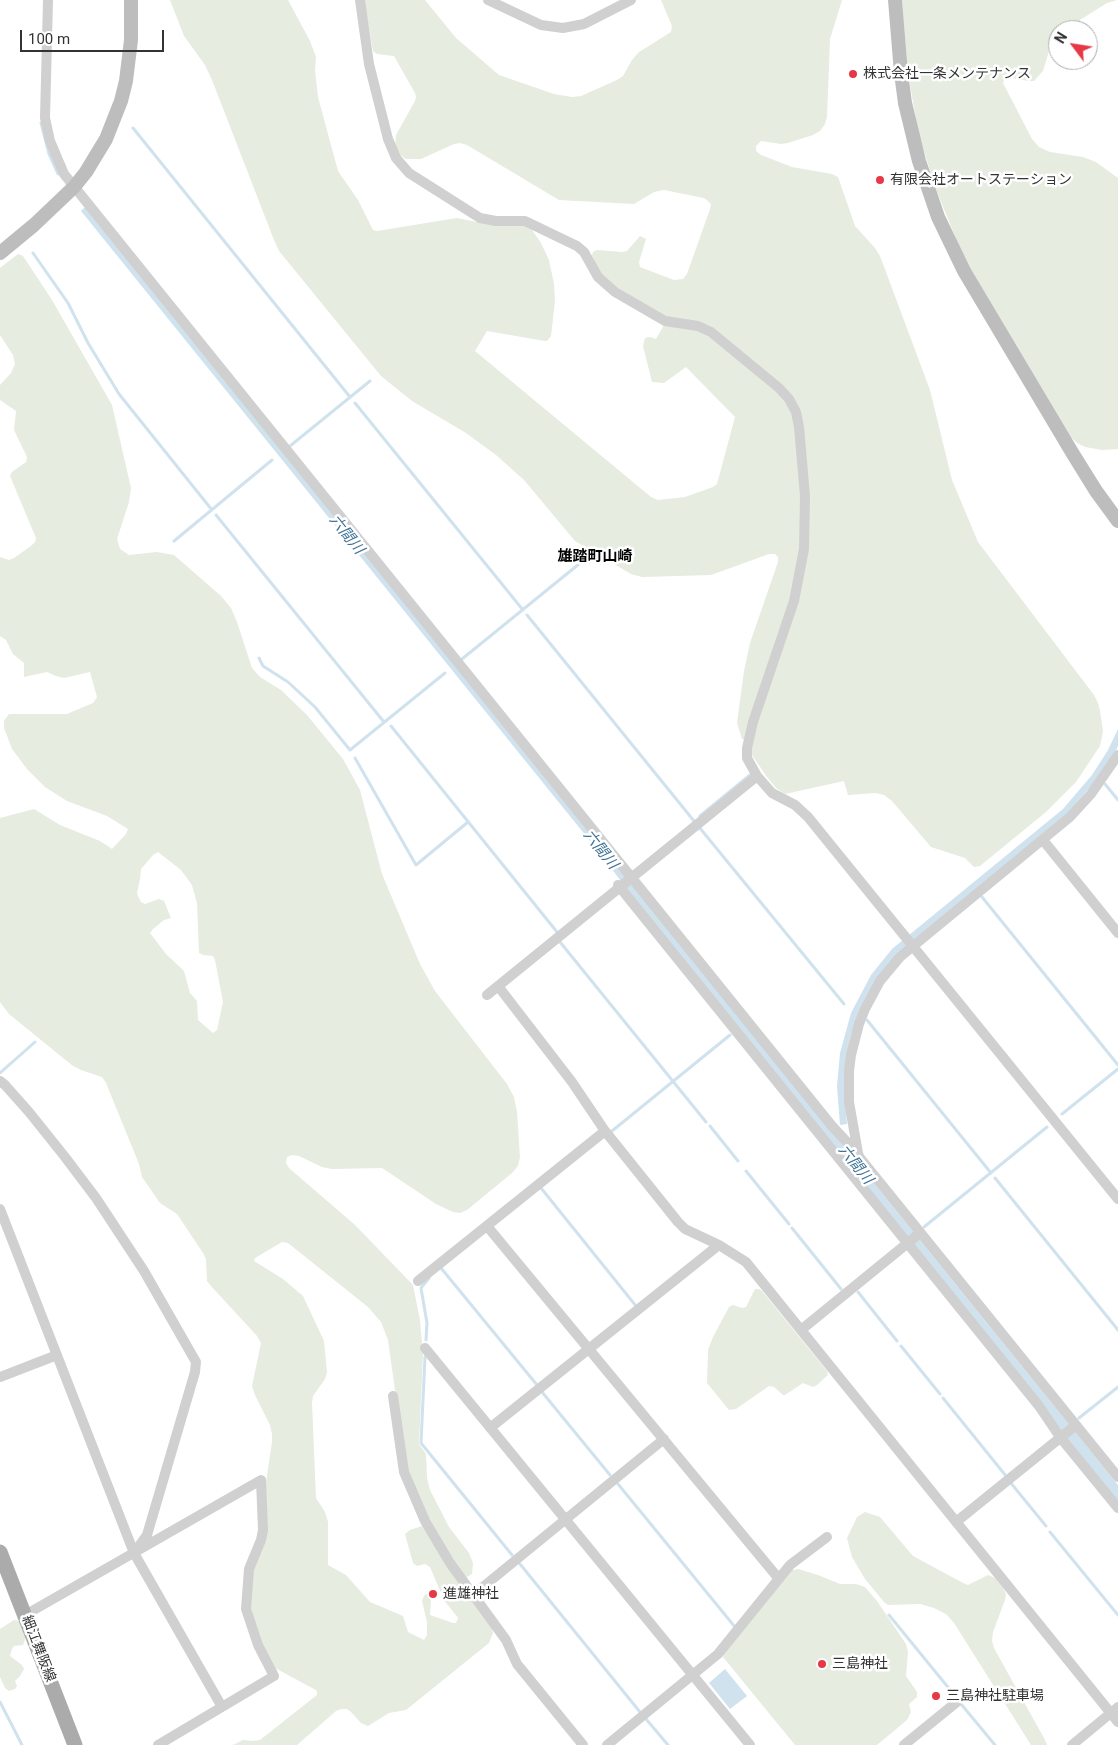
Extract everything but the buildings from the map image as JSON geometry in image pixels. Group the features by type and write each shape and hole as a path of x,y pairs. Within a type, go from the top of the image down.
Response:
{"main road":[{"name":"細江舞阪線","path":"0,1552 75,1745"}],"street":[{"path":"48,0 46,118 54,153 64,174 1118,1508"},
{"path":"0,253 34,225 74,187 86,172 106,139 121,101 130,60 130,0"},
{"path":"360,0 369,64 388,139 396,158 409,173 480,218 496,221 525,221 577,246 584,252 598,277 608,288 665,321 698,326 711,332 779,388 789,399 796,412 799,427 805,496 804,549 794,601 753,722 746,758 757,776 772,793 802,810 1118,1199"},
{"path":"488,0 541,25 563,28 584,24 631,0"},
{"path":"895,0 905,103 919,161 938,217 964,271 1073,454 1096,491 1118,521"},
{"path":"858,1154 851,1118 848,1086 851,1055 854,1039 865,1009 880,981 910,942 1043,840 1081,806 1101,782 1118,755"},
{"path":"487,995 757,776"},
{"path":"1043,840 1118,933"},
{"path":"625,884 858,1154 919,1234 1118,1477"},
{"path":"498,986 572,1082 605,1131 685,1229 717,1244 746,1262 956,1522 1114,1710 1118,1722"},
{"path":"0,1081 5,1084 29,1112 96,1198 144,1270 196,1362 196,1372 147,1535 134,1553"},
{"path":"418,1281 605,1131"},
{"path":"0,1209 134,1553 222,1707"},
{"path":"487,1226 779,1578"},
{"path":"801,1330 919,1234"},
{"path":"490,1428 715,1248 717,1244"},
{"path":"425,1348 750,1745"},
{"path":"0,1377 57,1355"},
{"path":"393,1396 402,1463 407,1481 425,1520 444,1554 506,1640 517,1664 583,1745"},
{"path":"956,1522 1075,1426"},
{"path":"473,1595 664,1439"},
{"path":"24,1615 261,1480 263,1530 249,1569 246,1610 258,1645 274,1676 158,1745"},
{"path":"607,1745 718,1654 790,1565 827,1537"},
{"path":"909,1743 958,1701"},
{"path":"1072,1745 1114,1710"}],"shaded area":[{"path":"170,0 288,0 310,41 316,57 315,70 318,97 338,171 358,200 373,230 377,231 457,218 487,224 518,224 530,227 541,243 549,260 554,284 555,301 551,336 545,341 487,331 475,351 651,497 658,500 685,497 717,484 735,417 686,367 664,383 652,382 643,346 645,338 656,339 664,325 704,331 777,390 793,413 803,496 801,549 791,600 745,740 742,739 737,723 744,671 750,643 778,562 778,557 775,554 769,554 711,575 642,577 631,574 575,541 524,480 496,455 466,433 412,401 381,376 279,251 212,80 205,65 184,36"},
{"path":"364,0 425,0 456,38 499,75 554,94 572,97 581,96 617,80 623,76 639,52 671,32 672,26 661,0 842,0 830,39 827,117 825,124 820,131 813,135 788,143 781,144 761,141 756,146 756,151 761,155 792,167 832,174 838,177 855,226 880,256 930,390 952,480 978,542 1094,695 1100,711 1103,731 1100,746 1076,782 1046,812 980,866 974,867 965,858 931,847 892,801 884,795 876,793 848,795 844,781 785,794 776,788 752,755 751,744 803,576 799,411 713,330 666,318 605,280 592,255 597,250 627,251 640,236 646,239 639,262 640,267 674,280 683,279 687,274 711,204 704,198 664,190 654,192 634,204 559,200 467,145 460,143 421,159 406,159 400,155 395,147 396,135 415,101 415,93 394,56 377,54 373,51"},
{"path":"902,0 1117,0 1107,3 1080,20 1048,20 1048,55 1043,71 1034,81 1007,77 1003,83 1032,139 1039,147 1050,152 1083,157 1096,162 1118,178 1118,449 1102,450 1085,447 1071,437 970,268 935,187 918,131 908,73"},
{"path":"18,254 23,256 52,300 112,405 131,488 129,502 117,539 120,549 129,555 157,552 174,555 221,596 231,608 252,668 260,677 281,690 307,715 343,759 360,790 382,874 420,964 435,991 507,1084 514,1097 520,1157 518,1166 467,1210 460,1213 453,1212 436,1204 382,1168 332,1169 322,1167 299,1156 292,1155 287,1157 286,1163 289,1168 355,1225 413,1285 420,1320 423,1355 419,1444 426,1454 427,1478 430,1490 449,1527 469,1553 473,1563 472,1574 465,1578 428,1519 405,1462 388,1340 381,1322 368,1307 288,1243 282,1242 255,1258 254,1261 283,1279 303,1296 324,1341 327,1372 325,1379 313,1396 312,1403 316,1498 325,1512 328,1522 328,1565 346,1575 370,1602 403,1616 408,1632 424,1640 427,1635 427,1622 422,1601 426,1594 431,1598 430,1615 453,1623 456,1623 458,1618 444,1600 430,1567 425,1564 417,1566 413,1563 405,1534 422,1526 492,1628 493,1633 489,1643 406,1710 389,1713 368,1726 361,1723 347,1709 341,1709 336,1711 297,1745 233,1745 243,1740 260,1740 317,1695 317,1691 314,1689 275,1668 261,1643 250,1609 253,1570 272,1442 270,1425 252,1386 261,1343 257,1336 207,1281 206,1259 203,1253 177,1214 160,1203 142,1177 139,1164 102,1077 73,1066 9,1014 0,1002 0,818 34,809 60,825 100,841 112,849 126,834 128,829 107,816 67,801 45,787 27,769 12,749 4,728 4,721 9,714 67,714 93,703 97,697 90,672 64,678 47,672 24,677 24,663 13,654 6,640 0,636 0,557 9,560 14,558 31,546 36,538 10,476 12,472 26,462 27,457 14,430 16,411 0,400 0,385 11,373 15,364 13,355 0,335 0,268","holes":["158,852 181,870 192,885 197,903 199,953 213,956 215,960 223,1002 217,1030 213,1033 198,1020 197,1001 190,993 184,971 166,954 150,933 164,920 171,918 164,901 159,899 145,904 141,902 137,893 141,869"]},
{"path":"755,1289 762,1291 827,1371 828,1375 813,1387 803,1383 785,1395 774,1387 769,1386 736,1409 729,1410 707,1383 708,1350 729,1307 733,1305 742,1308 746,1307"},
{"path":"865,1512 880,1517 913,1556 968,1585 988,1575 995,1578 1003,1588 1006,1594 1005,1600 993,1632 992,1641 994,1648 1047,1745 1031,1745 954,1623 946,1614 920,1604 888,1605 865,1579 852,1557 847,1538 857,1517"},
{"path":"798,1569 840,1584 856,1584 865,1587 877,1601 906,1644 908,1652 906,1676 917,1692 917,1697 909,1704 911,1712 907,1720 877,1745 795,1745 723,1657 792,1570"},
{"path":"14,1620 19,1621 26,1637 23,1645 14,1646 10,1656 22,1665 24,1669 15,1681 17,1686 15,1689 9,1691 5,1688 0,1677 0,1629"}],"water":[{"name":"六間川","path":"85,207 853,1154 855,1160 1118,1485 1118,1502 603,857 81,211"},
{"path":"1118,729 1118,746 1114,754 1097,779 1067,814 897,954 877,979 855,1023 850,1038 844,1086 847,1124 840,1125 837,1086 840,1053 851,1013 871,975 892,949 1063,809 1092,775 1108,750"},
{"path":"725,1669 747,1696 730,1709 709,1683"}],"waterway":[{"path":"41,123 49,154 58,174"},
{"path":"133,128 350,397"},
{"path":"33,253 68,303 88,343 119,394 212,510"},
{"path":"290,446 370,381"},
{"path":"355,403 523,610"},
{"path":"174,541 272,460"},
{"path":"216,515 384,722"},
{"path":"462,659 579,564"},
{"path":"527,615 694,821"},
{"path":"259,658 263,666 288,682 315,707 350,750 445,673"},
{"path":"391,726 557,932"},
{"path":"355,758 416,865 468,822"},
{"path":"700,816 750,775"},
{"path":"1105,784 1118,800"},
{"path":"699,827 844,1004"},
{"path":"982,897 1118,1065"},
{"path":"560,942 706,1122"},
{"path":"867,1020 991,1173"},
{"path":"612,1131 730,1035"},
{"path":"0,1073 35,1042"},
{"path":"1062,1114 1118,1069"},
{"path":"710,1126 738,1161"},
{"path":"924,1227 1047,1127"},
{"path":"746,1171 789,1224"},
{"path":"995,1178 1118,1330"},
{"path":"541,1188 636,1306"},
{"path":"792,1228 841,1289"},
{"path":"441,1268 537,1385"},
{"path":"426,1340 427,1323 421,1288 429,1278"},
{"path":"858,1292 897,1341"},
{"path":"901,1346 940,1394"},
{"path":"425,1357 421,1443 512,1555"},
{"path":"1079,1418 1118,1387"},
{"path":"542,1392 610,1475"},
{"path":"943,1398 1006,1476"},
{"path":"1010,1482 1046,1526"},
{"path":"618,1484 735,1627"},
{"path":"1050,1532 1118,1615"},
{"path":"520,1564 640,1712"},
{"path":"889,1615 956,1697"},
{"path":"0,1702 22,1745"},
{"path":"961,1704 995,1745"},
{"path":"646,1719 668,1745"}],"place":[{"name":"株式会社一条メンテナンス","path":"853,74"},
{"name":"有限会社オートステーション","path":"880,180"},
{"name":"進雄神社","path":"433,1594"},
{"name":"三島神社","path":"822,1664"},
{"name":"三島神社駐車場","path":"936,1696"}],"district":[{"name":"雄踏町山崎","path":"595,557"}]}
